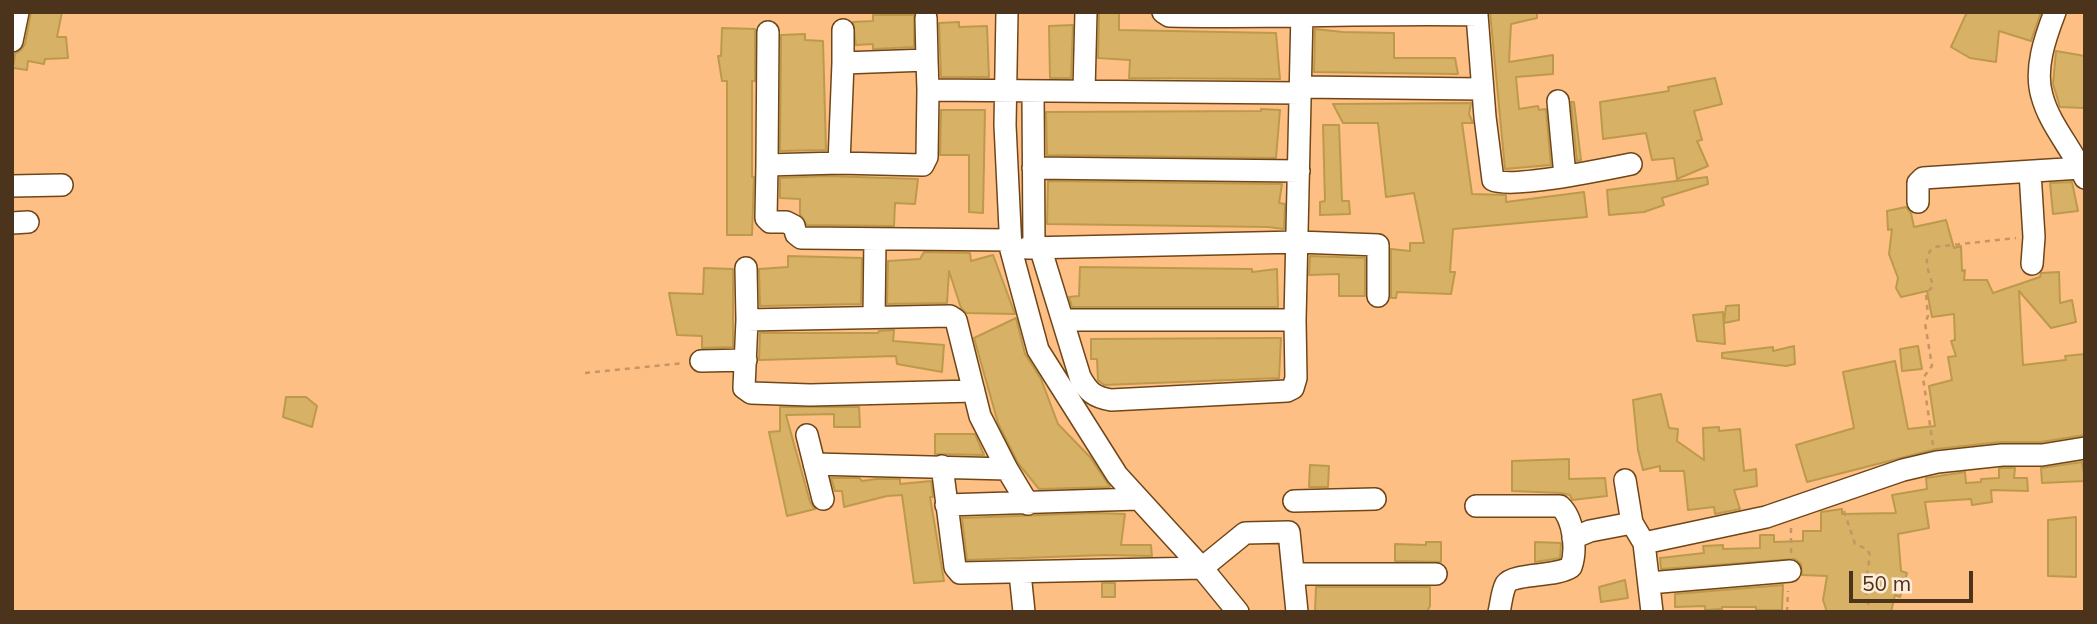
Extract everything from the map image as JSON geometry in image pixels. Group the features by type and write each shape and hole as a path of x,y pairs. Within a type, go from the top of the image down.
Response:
{"street":[{"path":"12,41 18,12"},
{"path":"1007,12 1006,163 1011,245 1038,350 1117,475 1202,568 1238,612"},
{"path":"1084,91 1086,12"},
{"path":"1163,12 1169,16 1477,14 1491,178 1504,183 1565,176 1631,164"},
{"path":"2055,12 2043,48 2039,71 2041,95 2084,174"},
{"path":"1033,90 1037,247 1064,320 1080,377 1088,391 1097,397 1111,400 1287,391 1293,388 1296,378 1302,14"},
{"path":"767,165 923,165 927,157 926,18"},
{"path":"839,163 843,30"},
{"path":"768,32 766,218 770,222 786,222 794,226 796,234 801,238 1037,247 1298,242 1378,245 1378,296"},
{"path":"843,63 927,60"},
{"path":"928,90 1482,89"},
{"path":"1558,101 1565,176"},
{"path":"1033,168 1298,171"},
{"path":"1918,202 1918,183 1923,178 2042,171 2084,174"},
{"path":"2032,264 2042,171"},
{"path":"12,186 62,185"},
{"path":"874,317 875,239"},
{"path":"746,268 744,388 751,393 810,395 974,391"},
{"path":"747,320 950,316 956,320 980,416 1028,504"},
{"path":"1064,320 1295,320"},
{"path":"701,361 746,360"},
{"path":"807,435 822,499"},
{"path":"1644,543 1766,517 1903,470 1937,462 2002,455 2042,455 2085,448"},
{"path":"814,464 1007,469"},
{"path":"942,466 954,567 957,572 1202,568 1245,533 1289,532"},
{"path":"1625,480 1632,523 1644,543 1652,612"},
{"path":"1297,612 1289,532 1295,496 1375,499"},
{"path":"946,505 1139,499"},
{"path":"1476,506 1560,506 1564,510 1573,538 1575,554 1571,567 1557,573 1512,580 1506,585 1500,612"},
{"path":"1573,538 1590,531 1632,523"},
{"path":"1649,583 1790,571"},
{"path":"1020,573 1024,612"},
{"path":"1295,574 1436,574"}],"path":[{"path":"1937,462 1923,377 1932,366 1925,323 1928,316 1926,294 1933,286 1927,252 1934,247 2034,236"},
{"path":"585,373 701,361"},
{"path":"1839,493 1855,544 1867,549 1870,555 1865,587 1870,612"},
{"path":"1790,571 1791,509"}],"building":[{"path":"31,12 62,12 57,37 66,37 68,58 45,59 44,64 28,61 27,70 13,68 15,54 25,44"},
{"path":"1099,12 1119,12 1119,30 1276,33 1280,79 1129,78 1130,60 1098,58"},
{"path":"1490,12 1537,12 1537,18 1511,24 1509,62 1553,55 1553,74 1516,77 1519,109 1538,106 1539,110 1546,109 1551,165 1505,169"},
{"path":"1967,12 2041,12 2031,41 1999,31 1996,62 1970,58 1951,47"},
{"path":"873,15 914,15 914,47 873,49 873,44 856,45 853,22 873,21"},
{"path":"959,22 959,27 987,26 989,77 941,77 939,23"},
{"path":"1073,25 1071,78 1050,78 1049,26"},
{"path":"722,28 755,29 755,81 752,81 752,235 727,235 727,81 722,81 718,56 721,56"},
{"path":"1315,29 1394,33 1394,58 1455,58 1458,74 1314,72"},
{"path":"805,34 805,40 823,41 826,150 780,151 781,35"},
{"path":"2056,51 2085,56 2085,108 2060,107 2053,84"},
{"path":"1715,78 1722,104 1694,111 1702,140 1697,141 1708,166 1677,179 1674,158 1652,160 1646,133 1603,139 1600,102 1669,91 1668,87"},
{"path":"1571,102 1574,102 1581,160 1577,161"},
{"path":"1471,103 1469,114 1473,123 1462,123 1472,194 1506,195 1506,202 1584,192 1587,217 1453,229 1450,272 1455,272 1451,294 1397,292 1396,298 1391,298 1391,249 1410,251 1410,243 1424,243 1414,193 1386,197 1378,123 1343,123 1333,104"},
{"path":"941,110 985,110 983,213 969,212 969,155 940,155"},
{"path":"1280,110 1276,158 1047,155 1046,112"},
{"path":"1323,125 1339,125 1342,201 1349,201 1350,214 1320,215 1320,202 1325,201"},
{"path":"827,176 918,179 915,204 895,203 894,226 807,225 800,214 800,199 780,198 780,178"},
{"path":"1707,177 1708,184 1662,198 1664,205 1644,212 1609,215 1607,190"},
{"path":"1048,181 1282,184 1279,203 1285,204 1284,229 1047,224"},
{"path":"2072,182 2078,211 2053,214 2050,183"},
{"path":"1906,207 1911,213 1914,227 1946,220 1954,248 1961,246 1964,280 1987,280 1993,293 2040,277 2041,273 2059,272 2060,303 2072,300 2076,322 2051,328 2019,291 2023,365 2066,360 2065,356 2085,354 2085,435 2041,442 2001,442 1936,449 1807,482 1796,445 1854,428 1843,372 1895,361 1908,429 1935,426 1929,386 1952,380 1948,357 1956,356 1951,341 1955,340 1954,314 1932,317 1927,291 1901,297 1896,288 1898,278 1889,254 1892,229 1888,230 1887,211"},
{"path":"924,252 970,253 971,261 993,255 1015,314 966,313 961,308 949,271 947,303 887,304 888,261 920,259"},
{"path":"788,256 862,258 861,304 760,306 759,269 788,267"},
{"path":"1310,256 1365,258 1365,296 1339,296 1339,274 1309,275"},
{"path":"1080,267 1252,269 1252,272 1277,269 1278,307 1072,307 1069,297 1079,296"},
{"path":"704,268 733,269 733,347 702,348 702,336 677,335 669,293 703,294"},
{"path":"1739,305 1739,320 1724,323 1726,306"},
{"path":"1723,312 1725,344 1697,341 1693,315"},
{"path":"1016,318 1025,354 1041,379 1058,424 1090,457 1110,487 1039,489 1018,463 998,423 974,338"},
{"path":"894,330 893,341 944,345 942,372 897,364 896,356 759,360 760,333 878,333"},
{"path":"1281,338 1279,378 1104,385 1098,380 1097,359 1091,359 1091,339"},
{"path":"1794,346 1795,364 1786,366 1722,358 1722,353 1773,347 1773,351"},
{"path":"1918,346 1922,369 1902,371 1900,349"},
{"path":"1661,394 1669,428 1678,429 1677,441 1704,460 1703,428 1719,427 1719,431 1740,429 1744,471 1756,469 1757,486 1734,490 1740,509 1715,514 1714,507 1688,510 1684,471 1660,471 1660,466 1643,470 1638,450 1633,400"},
{"path":"286,397 306,397 317,406 312,427 283,417"},
{"path":"780,407 859,407 860,427 834,427 834,414 786,415 810,502 815,509 787,516 769,432 780,431"},
{"path":"935,434 975,434 984,455 935,454"},
{"path":"1569,459 1569,479 1605,478 1607,496 1572,500 1570,495 1561,493 1512,491 1512,461"},
{"path":"2082,462 2085,481 2042,483 2041,468"},
{"path":"1310,465 1329,466 1328,487 1309,487"},
{"path":"1999,468 2015,468 2014,478 2027,478 2028,491 1991,490 1992,502 1972,505 1971,499 1925,502 1929,528 1898,534 1901,571 1907,573 1900,597 1895,595 1891,612 1827,612 1823,600 1827,576 1802,575 1801,564 1795,559 1661,569 1660,558 1704,553 1703,546 1723,545 1723,549 1760,548 1760,535 1774,535 1774,542 1803,541 1803,531 1821,531 1821,512 1842,509 1842,514 1896,513 1892,495 1927,489 1926,478 1965,472 1966,483 1981,482 1981,479 1999,478"},
{"path":"831,478 859,478 862,481 900,479 900,484 931,481 933,497 930,497 944,581 914,583 902,495 844,507 842,491 835,491"},
{"path":"1125,514 1121,545 1151,545 1152,556 967,560 962,518"},
{"path":"2076,517 2076,577 2048,576 2048,520"},
{"path":"1426,542 1441,542 1441,562 1395,561 1395,544 1426,545"},
{"path":"1535,542 1561,543 1560,558 1535,562"},
{"path":"1625,580 1628,598 1601,602 1599,587"},
{"path":"1102,583 1115,583 1115,597 1102,597"},
{"path":"1783,585 1782,610 1756,610 1756,607 1705,610 1705,606 1675,607 1675,594"},
{"path":"1316,587 1430,587 1430,606 1427,612 1315,612"}]}
